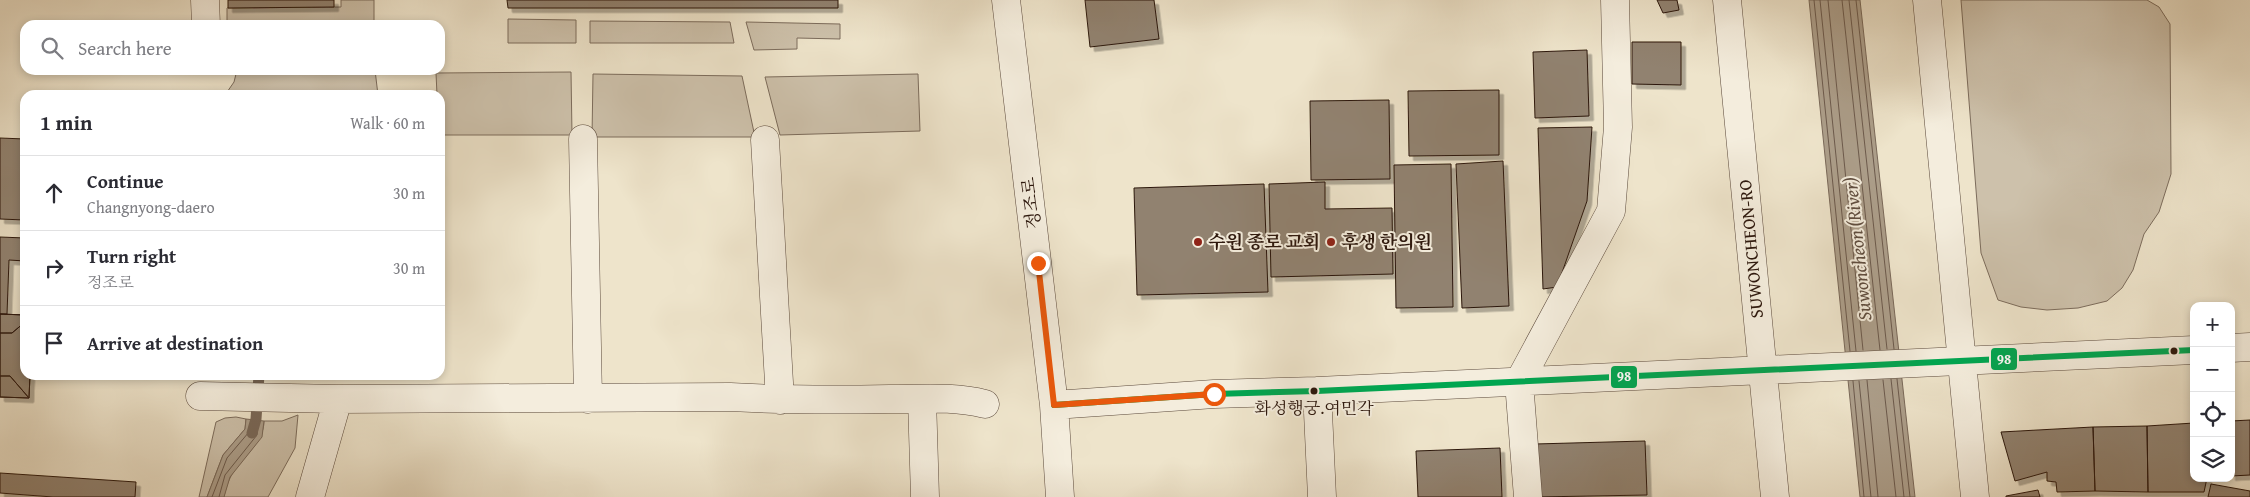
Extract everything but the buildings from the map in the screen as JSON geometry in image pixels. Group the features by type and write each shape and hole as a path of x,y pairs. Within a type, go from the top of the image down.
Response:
{"street":[{"path":"205,0 206,20"},
{"name":"정조로","path":"1006,0 1054,405 1060,497"},
{"path":"1528,497 1519,382 1611,210 1618,127 1615,0"},
{"name":"SUWONCHEON-RO","path":"1727,0 1775,497"},
{"path":"1927,0 1975,497"},
{"path":"583,139 588,399"},
{"path":"765,140 780,400"},
{"path":"2235,348 2250,347"},
{"path":"1054,405 1214,394 1519,382 2190,350"},
{"path":"210,396 338,399 415,387 588,399 922,399 972,400 984,404"},
{"path":"1318,391 1322,497"},
{"path":"310,497 338,399"},
{"path":"922,399 924,497"}],"shaded area":[{"path":"341,0 374,0 374,20 227,20 227,8 341,7"},
{"path":"1961,0 2147,0 2159,7 2170,24 2171,174 2159,212 2144,234 2133,270 2122,288 2107,301 2078,308 2047,310 2021,307 1998,300 1981,253"},
{"path":"508,19 576,20 576,43 508,43"},
{"path":"590,21 730,22 734,43 590,43"},
{"path":"746,22 840,24 840,39 797,38 797,49 754,50"},
{"path":"571,72 572,135 445,135 445,90 437,90 436,75 445,75 445,73"},
{"path":"593,74 742,76 755,137 592,137"},
{"path":"918,74 920,131 780,135 765,77"},
{"path":"236,75 376,75 377,90 228,90"},
{"path":"298,415 295,448 268,497 224,497 234,471 260,437 264,421 282,421"},
{"path":"236,417 246,419 245,429 223,455 207,497 199,497 216,422 225,418"}],"water":[{"name":"Suwoncheon (River)","path":"1809,0 1860,0 1915,497 1860,497"},
{"path":"246,419 264,421 262,437 230,477 224,497 207,497 223,455 245,429"}],"waterway":[{"path":"252,433 256,419 259,380"}],"transit line":[{"name":"98","path":"1054,405 1214,394 1317,391 2190,350"}],"place":[{"name":"수원 종로 교회","path":"1198,242"},
{"name":"후생 한의원","path":"1331,242"},
{"name":"화성행궁.여민각","path":"1314,391"}],"route":[{"path":"1038,263 1054,405 1214,394"}]}
